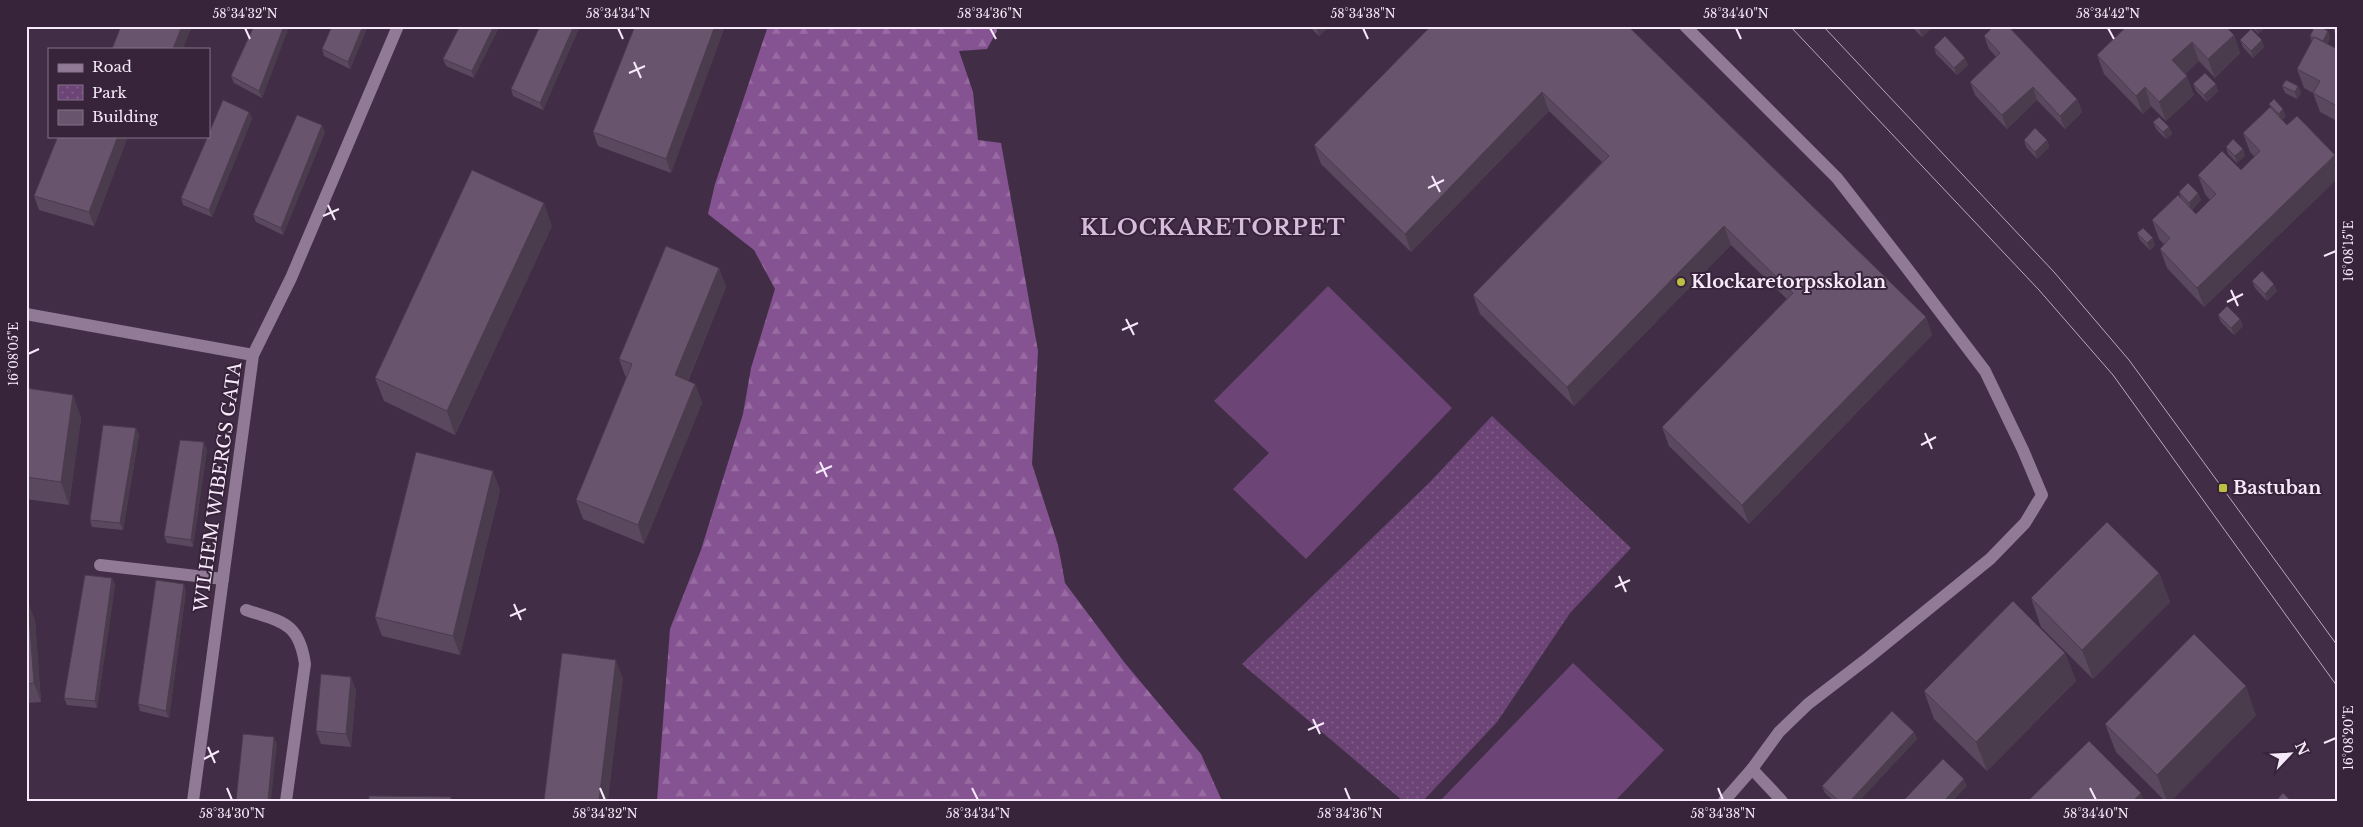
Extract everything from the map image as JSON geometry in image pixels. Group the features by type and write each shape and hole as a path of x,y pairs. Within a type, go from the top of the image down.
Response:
{"street":[{"name":"WILHEM WIBERGS GATA","path":"192,801 253,355 291,278 398,26"},
{"path":"1686,26 1837,178 1903,262 1985,371 2024,450 2042,495 2025,523 1990,559 1808,704 1779,732 1752,769 1724,801"},
{"path":"26,314 253,355"},
{"path":"100,565 223,579"},
{"path":"246,610 287,624 302,645 305,664 286,801"},
{"path":"1752,769 1782,801"}],"green space":[{"path":"768,26 996,26 997,31 987,49 959,51 973,92 978,140 1001,143 1038,351 1032,464 1058,545 1065,583 1124,662 1201,754 1222,801 657,801 670,629 701,550 743,414 751,368 775,289 754,250 708,214 715,184"},
{"path":"1328,286 1452,408 1306,559 1233,489 1269,453 1214,401"},
{"path":"1492,416 1631,548 1570,613 1497,722 1423,801 1403,801 1242,664 1430,482"},
{"path":"1573,663 1664,750 1615,801 1440,801"}],"building":[{"path":"121,26 182,26 173,48 112,48"},
{"path":"254,26 284,26 259,91 231,76"},
{"path":"332,26 363,26 348,62 322,49"},
{"path":"460,26 494,26 472,71 443,59"},
{"path":"540,26 574,26 540,103 511,89"},
{"path":"635,26 715,26 666,159 593,132"},
{"path":"1431,26 1628,26 1926,317 1742,505 1662,427 1793,293 1724,226 1567,387 1473,295 1609,156 1542,92 1405,234 1314,145"},
{"path":"1994,26 2008,26 2077,99 2060,116 2033,87 2002,115 1970,82 2000,53 1984,36"},
{"path":"2127,26 2225,26 2234,35 2208,59 2192,42 2172,60 2187,76 2159,102 2145,87 2136,96 2097,55"},
{"path":"2315,26 2328,31 2323,41 2310,36"},
{"path":"2251,29 2262,40 2251,51 2240,40"},
{"path":"1945,36 1965,58 1954,68 1934,47"},
{"path":"2314,37 2337,49 2337,106 2313,93 2320,81 2297,69"},
{"path":"2205,73 2216,84 2204,95 2193,84"},
{"path":"2286,80 2298,86 2295,92 2282,86"},
{"path":"2274,99 2283,109 2279,114 2269,104"},
{"path":"223,100 249,112 209,210 181,198 207,138 210,138 210,131"},
{"path":"2270,107 2287,125 2297,116 2335,155 2197,288 2160,249 2170,238 2152,220 2178,195 2196,214 2216,194 2198,175 2222,151 2241,170 2260,151 2243,133"},
{"path":"297,115 322,125 281,228 253,215"},
{"path":"2159,117 2169,127 2163,132 2153,122"},
{"path":"2035,128 2047,140 2035,152 2024,140"},
{"path":"57,138 117,138 89,212 34,196"},
{"path":"2233,139 2243,149 2235,156 2226,147"},
{"path":"472,170 544,203 447,411 375,378"},
{"path":"2188,183 2198,193 2189,203 2179,192"},
{"path":"2143,228 2153,238 2147,243 2137,233"},
{"path":"666,246 719,268 675,375 695,384 638,525 576,500 632,364 619,359"},
{"path":"2262,271 2274,284 2265,294 2252,281"},
{"path":"2227,306 2240,319 2231,328 2218,315"},
{"path":"26,388 73,395 61,482 26,477"},
{"path":"103,425 136,428 120,523 90,520"},
{"path":"180,440 204,442 191,540 164,536"},
{"path":"416,452 493,471 453,636 375,617"},
{"path":"2107,522 2159,573 2082,650 2031,598"},
{"path":"85,575 112,578 95,701 64,698"},
{"path":"156,580 184,584 166,711 138,704"},
{"path":"2013,601 2065,653 1976,742 1924,691"},
{"path":"26,602 28,602 34,683 26,684"},
{"path":"2194,634 2246,686 2157,775 2105,724"},
{"path":"562,653 616,660 599,801 544,801"},
{"path":"321,674 351,677 346,734 316,731"},
{"path":"1892,711 1914,732 1850,801 1839,801 1822,786"},
{"path":"243,734 274,737 268,801 236,801"},
{"path":"2089,741 2141,793 2133,801 2028,801"},
{"path":"1943,759 1964,779 1944,801 1903,801"},
{"path":"2283,793 2291,801 2276,801"},
{"path":"369,796 451,797 451,801 369,801"}],"tram line":[{"path":"1790,26 2039,290 2113,375 2337,686"},
{"path":"1823,26 2054,272 2129,360 2337,645"}],"place":[{"name":"Klockaretorpsskolan","path":"1681,282"},
{"name":"Bastuban","path":"2223,488"}],"district":[{"name":"KLOCKARETORPET","path":"1213,227"}]}
